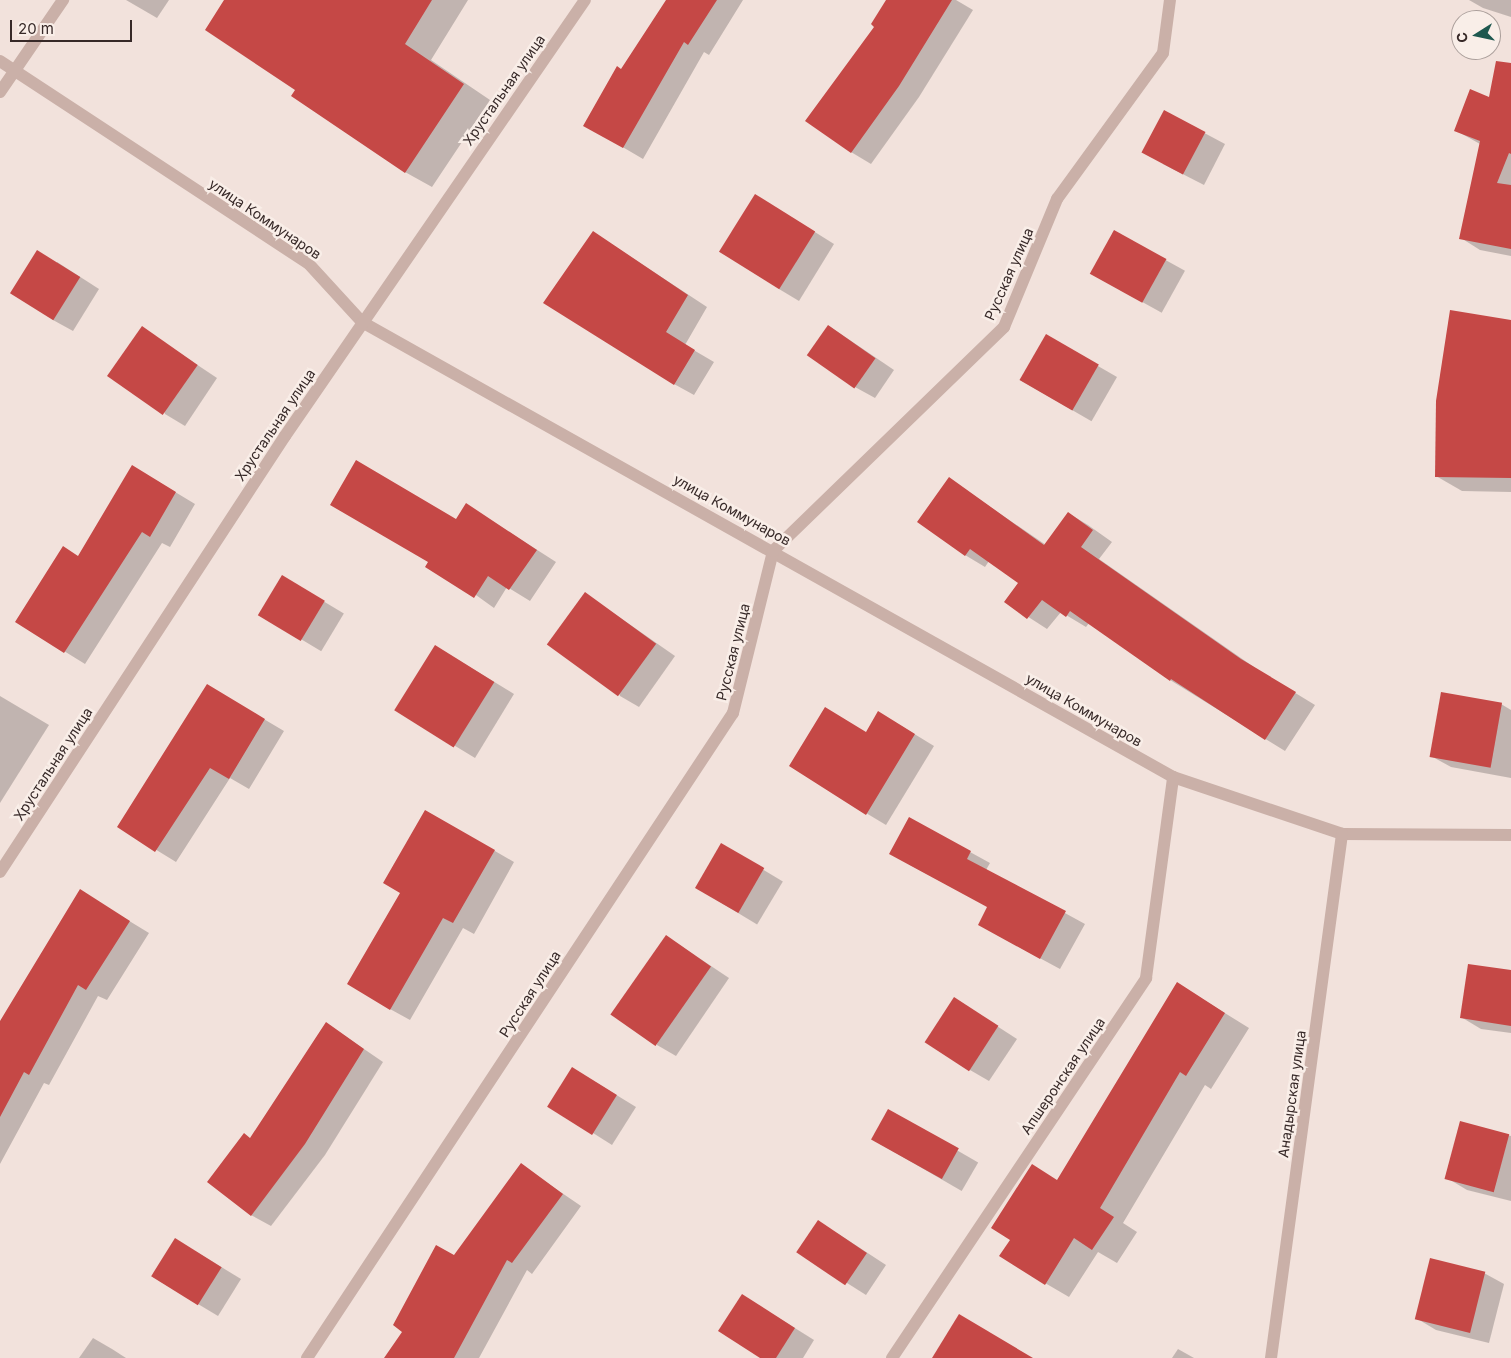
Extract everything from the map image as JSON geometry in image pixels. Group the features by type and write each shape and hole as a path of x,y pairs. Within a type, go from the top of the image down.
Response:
{"street":[{"path":"0,92 62,0"},
{"name":"Хрустальная улица","path":"0,872 362,322 585,0"},
{"name":"Русская улица","path":"308,1358 733,713 774,551 1004,328 1057,199 1163,53 1170,0"},
{"name":"улица Коммунаров","path":"0,61 308,263 362,322 774,551 1173,777 1342,834 1511,834"},
{"name":"Апшеронская улица","path":"892,1358 1146,978 1173,777"},
{"name":"Анадырская улица","path":"1271,1358 1342,834"}],"building":[{"path":"224,0 432,0 405,44 464,84 405,173 291,96 295,90 205,30"},
{"path":"666,0 717,0 688,45 684,42 623,148 583,126 617,66 621,69"},
{"path":"886,0 952,0 899,86 851,153 805,121 874,27 871,24"},
{"path":"1496,61 1511,63 1511,154 1509,153 1497,183 1511,185 1511,249 1459,239 1480,141 1454,131 1470,89 1489,97"},
{"path":"1164,110 1205,132 1183,174 1141,152"},
{"path":"755,194 815,232 779,289 719,252"},
{"path":"1114,230 1166,259 1142,303 1090,274"},
{"path":"593,231 688,295 666,332 695,350 674,385 543,303"},
{"path":"37,250 80,277 53,320 10,293"},
{"path":"1450,310 1511,320 1511,478 1435,477 1436,401"},
{"path":"828,325 876,358 854,389 807,355"},
{"path":"142,326 198,365 163,415 107,376"},
{"path":"1046,334 1099,364 1072,410 1020,380"},
{"path":"356,460 456,519 466,503 537,550 509,590 488,576 474,598 425,567 428,562 330,505"},
{"path":"132,465 176,492 150,537 142,532 64,653 15,622 63,546 78,556"},
{"path":"949,477 1044,545 1068,512 1093,530 1081,547 1241,659 1296,692 1265,740 1171,679 1170,681 1070,611 1066,617 1042,600 1027,619 1004,602 1018,583 970,549 965,556 917,522"},
{"path":"282,575 325,601 301,641 258,615"},
{"path":"585,592 656,644 618,696 547,645"},
{"path":"435,645 494,682 454,747 394,710"},
{"path":"207,684 265,719 229,779 210,768 155,852 117,827"},
{"path":"1441,692 1502,703 1491,768 1430,757"},
{"path":"825,707 866,732 878,711 915,734 866,815 789,766"},
{"path":"425,810 495,850 453,923 443,918 390,1010 347,984 400,893 383,883"},
{"path":"909,817 971,851 967,859 1066,911 1040,959 978,925 987,907 889,854"},
{"path":"721,843 764,868 738,913 695,888"},
{"path":"80,889 130,921 86,990 78,985 29,1075 24,1072 0,1117 0,1021"},
{"path":"666,935 711,967 655,1046 610,1014"},
{"path":"1468,964 1511,970 1511,1026 1460,1018"},
{"path":"1177,982 1225,1013 1186,1076 1180,1072 1100,1208 1114,1217 1092,1250 1074,1238 1045,1285 999,1256 1010,1240 991,1228 1032,1164 1057,1180"},
{"path":"954,997 998,1026 969,1071 925,1042"},
{"path":"326,1022 364,1049 305,1144 251,1216 207,1182 244,1133 250,1138"},
{"path":"572,1067 617,1095 592,1135 547,1107"},
{"path":"888,1109 959,1148 942,1179 871,1140"},
{"path":"1460,1121 1509,1134 1494,1192 1444,1179"},
{"path":"521,1163 563,1194 512,1263 507,1260 454,1358 384,1358 402,1332 393,1325 436,1245 454,1255"},
{"path":"818,1220 867,1253 845,1285 796,1252"},
{"path":"175,1238 222,1267 198,1305 151,1276"},
{"path":"1430,1258 1485,1272 1470,1333 1415,1319"},
{"path":"742,1294 795,1328 776,1358 760,1358 718,1331"},
{"path":"959,1314 1033,1358 932,1358"}]}
